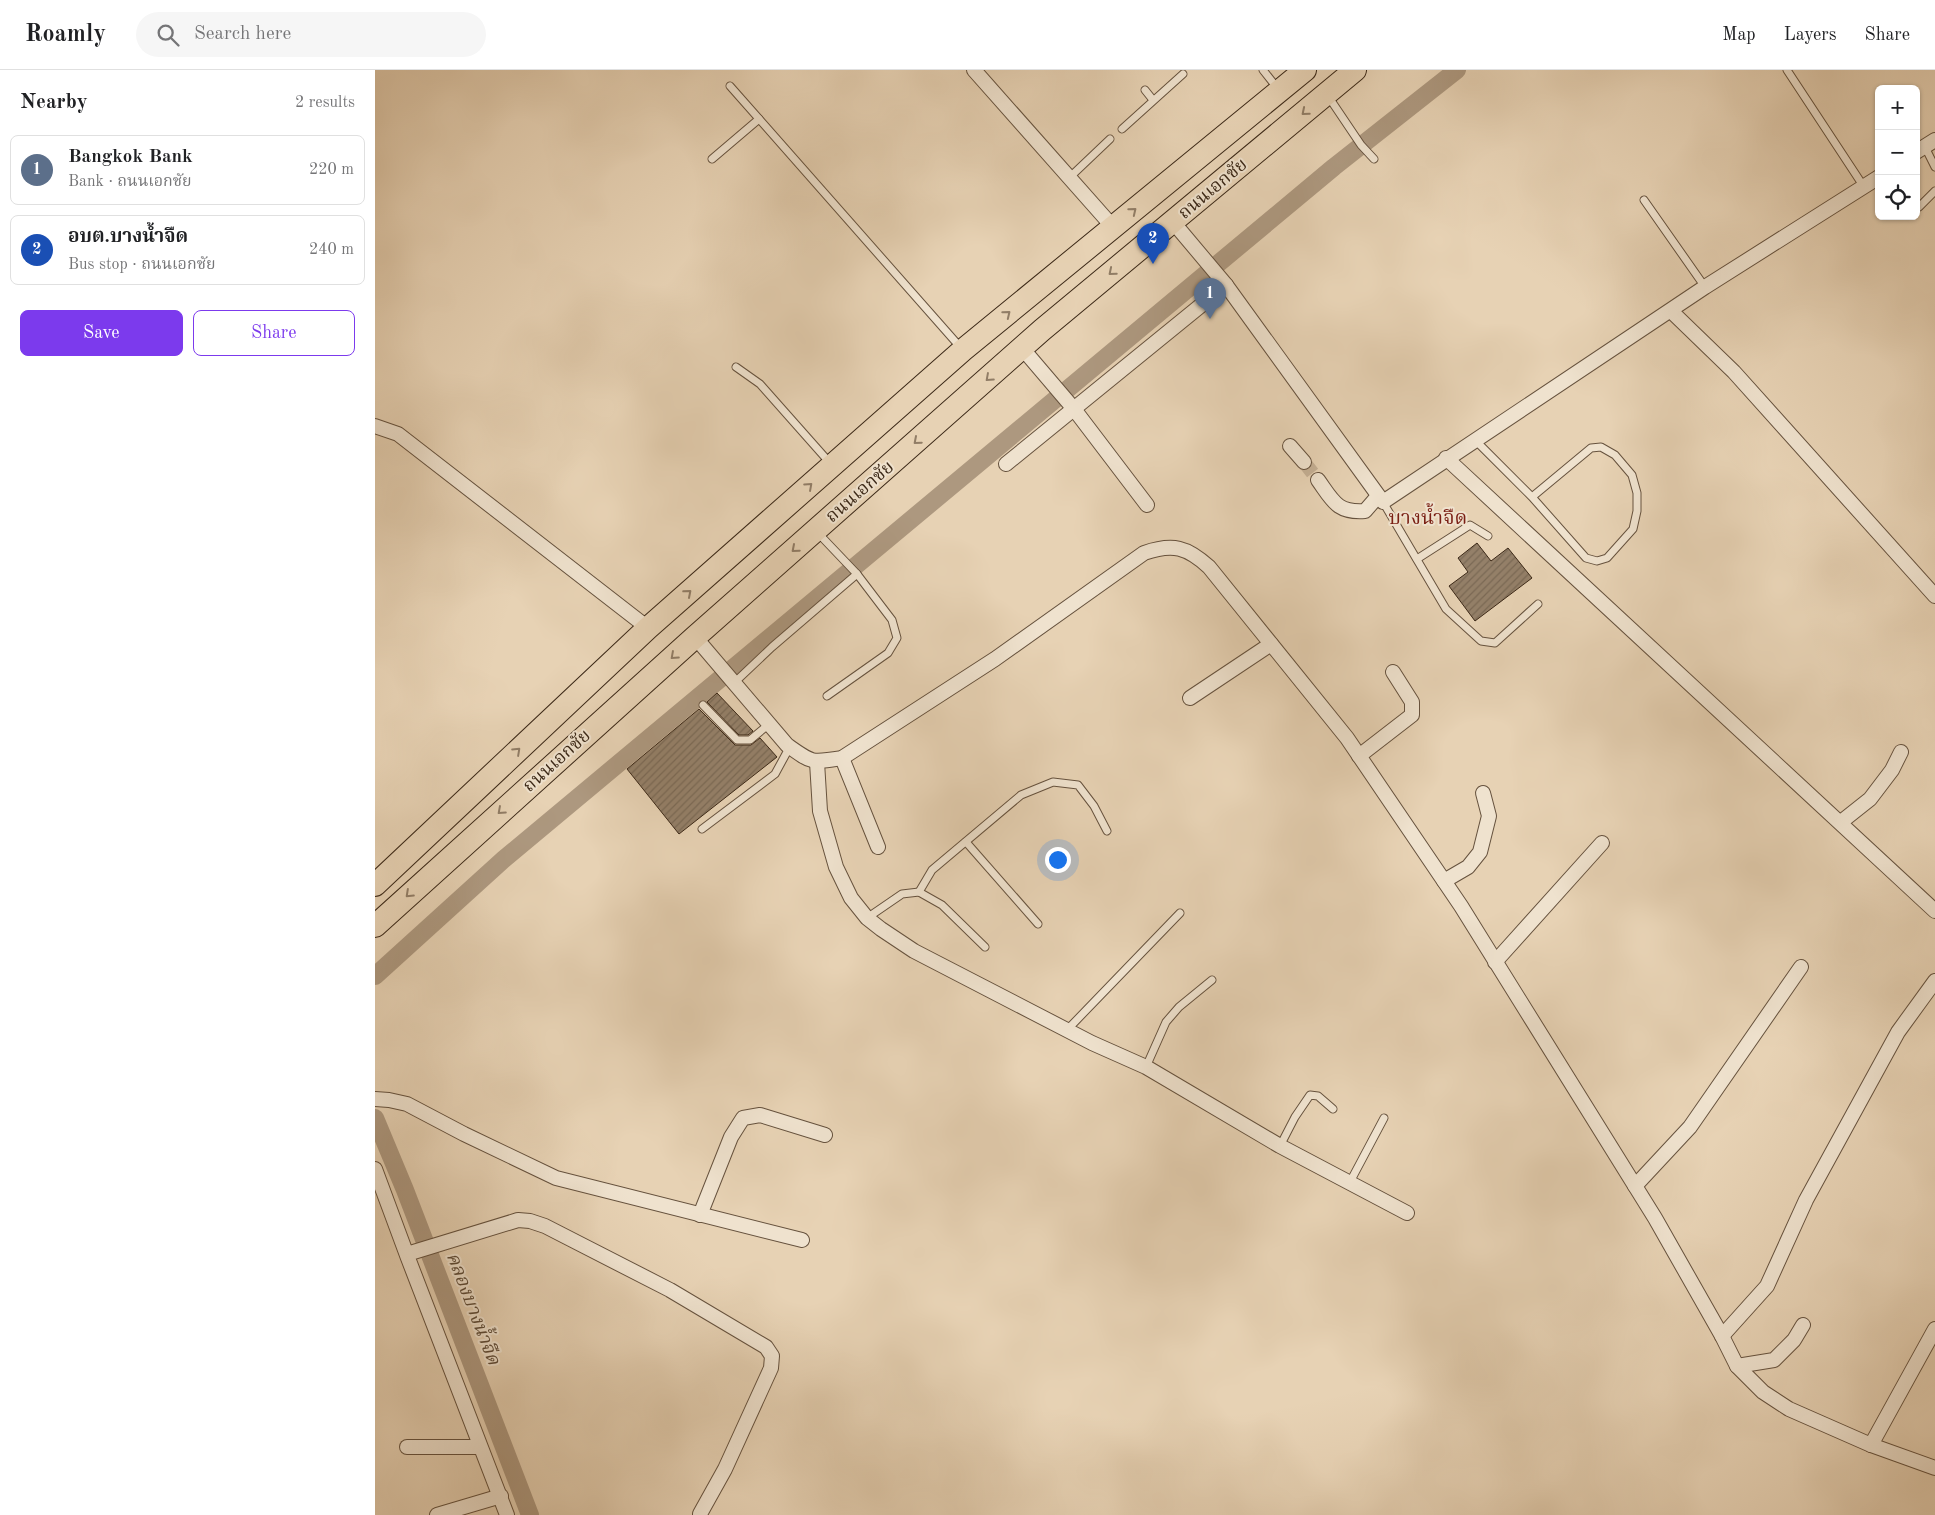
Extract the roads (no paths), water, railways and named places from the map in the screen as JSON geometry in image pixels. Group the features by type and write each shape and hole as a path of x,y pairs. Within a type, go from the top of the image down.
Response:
{"main road":[{"name":"ถนนเอกชัย","path":"377,881 648,628 963,350 1305,70"},
{"name":"ถนนเอกชัย","path":"375,926 700,644 816,530 1023,348 1355,70"},
{"path":"930,379 954,409"}],"street":[{"path":"974,70 1113,227"},
{"path":"1318,480 1335,503 1350,512 1365,511 1380,499 1476,441 1705,287 1875,180"},
{"path":"1173,222 1223,281 1380,499"},
{"path":"1006,464 1070,405 1223,281"},
{"path":"1671,311 1734,372 1935,596"},
{"path":"1023,348 1070,405 1147,505"},
{"path":"375,426 398,434 648,628"},
{"path":"1290,446 1304,462"},
{"path":"1446,458 1935,910"},
{"path":"700,644 787,745 805,757 817,762 842,758 995,659 1144,553 1158,548 1185,549 1195,555 1209,567 1347,738 1444,881 1635,1186 1722,1336 1737,1366 1763,1392 1789,1410 1871,1445 1935,1468"},
{"path":"1190,698 1271,644"},
{"path":"1359,756 1412,715 1412,702 1393,672"},
{"path":"1841,822 1870,799 1892,770 1901,752"},
{"path":"842,758 878,847"},
{"path":"817,762 820,811 836,866 851,898 867,918 914,951 1067,1030 1145,1067 1280,1146 1407,1213"},
{"path":"1444,881 1468,867 1480,852 1489,816 1483,792"},
{"path":"1495,962 1603,843"},
{"path":"1635,1186 1690,1127 1801,966"},
{"path":"1722,1336 1767,1286 1806,1200 1898,1032 1935,981"},
{"path":"382,1100 407,1104 464,1134 556,1178 802,1240"},
{"path":"699,1215 731,1138 743,1118 760,1115 825,1135"},
{"path":"375,1169 410,1252 480,1447 507,1515"},
{"path":"410,1252 518,1220 530,1221 545,1226 669,1290 766,1346 773,1356 771,1368 725,1469 700,1514"},
{"path":"1737,1366 1774,1360 1794,1340 1803,1325"},
{"path":"1871,1445 1935,1329"},
{"path":"407,1447 480,1447"},
{"path":"437,1515 501,1496"}],"lane":[{"path":"1263,70 1279,91"},
{"path":"1787,70 1864,187"},
{"path":"1122,129 1183,74"},
{"path":"730,86 963,350"},
{"path":"1145,90 1153,100"},
{"path":"1327,94 1361,145 1374,159"},
{"path":"712,159 759,119"},
{"path":"1069,178 1110,138"},
{"path":"1925,146 1935,167"},
{"path":"1920,206 1935,191"},
{"path":"1644,200 1705,287"},
{"path":"736,367 760,384 832,465"},
{"path":"1476,441 1532,497 1586,558 1597,561 1607,558 1633,529 1637,493 1632,475 1615,454 1601,447 1591,448 1532,497"},
{"path":"1380,499 1446,609 1481,641 1495,643 1538,604"},
{"path":"1417,559 1470,525 1488,536"},
{"path":"816,530 854,571 892,620 897,638 888,653 827,696"},
{"path":"733,683 854,571"},
{"path":"703,704 737,740 750,740 768,725"},
{"path":"702,829 775,774 787,752 787,745"},
{"path":"919,892 931,870 1021,795 1053,782 1078,785 1094,806 1107,832"},
{"path":"966,842 1038,924"},
{"path":"867,918 902,894 919,892 942,905 985,947"},
{"path":"1067,1030 1180,913"},
{"path":"1145,1067 1166,1022 1179,1007 1212,980"},
{"path":"1280,1146 1295,1117 1310,1095 1318,1096 1333,1108"},
{"path":"1350,1182 1383,1118"}],"waterway":[{"path":"375,976 504,859 1334,167 1457,70"},
{"name":"คลองบางน้ำจืด","path":"375,1118 405,1190 530,1515"}],"tunnel":[{"path":"1304,462 1318,480"}],"place":[{"name":"อบต.บางน้ำจืด","path":"1153,264"},
{"name":"Bangkok Bank","path":"1210,319"}],"district":[{"name":"บางน้ำจืด","path":"1428,519"}]}
